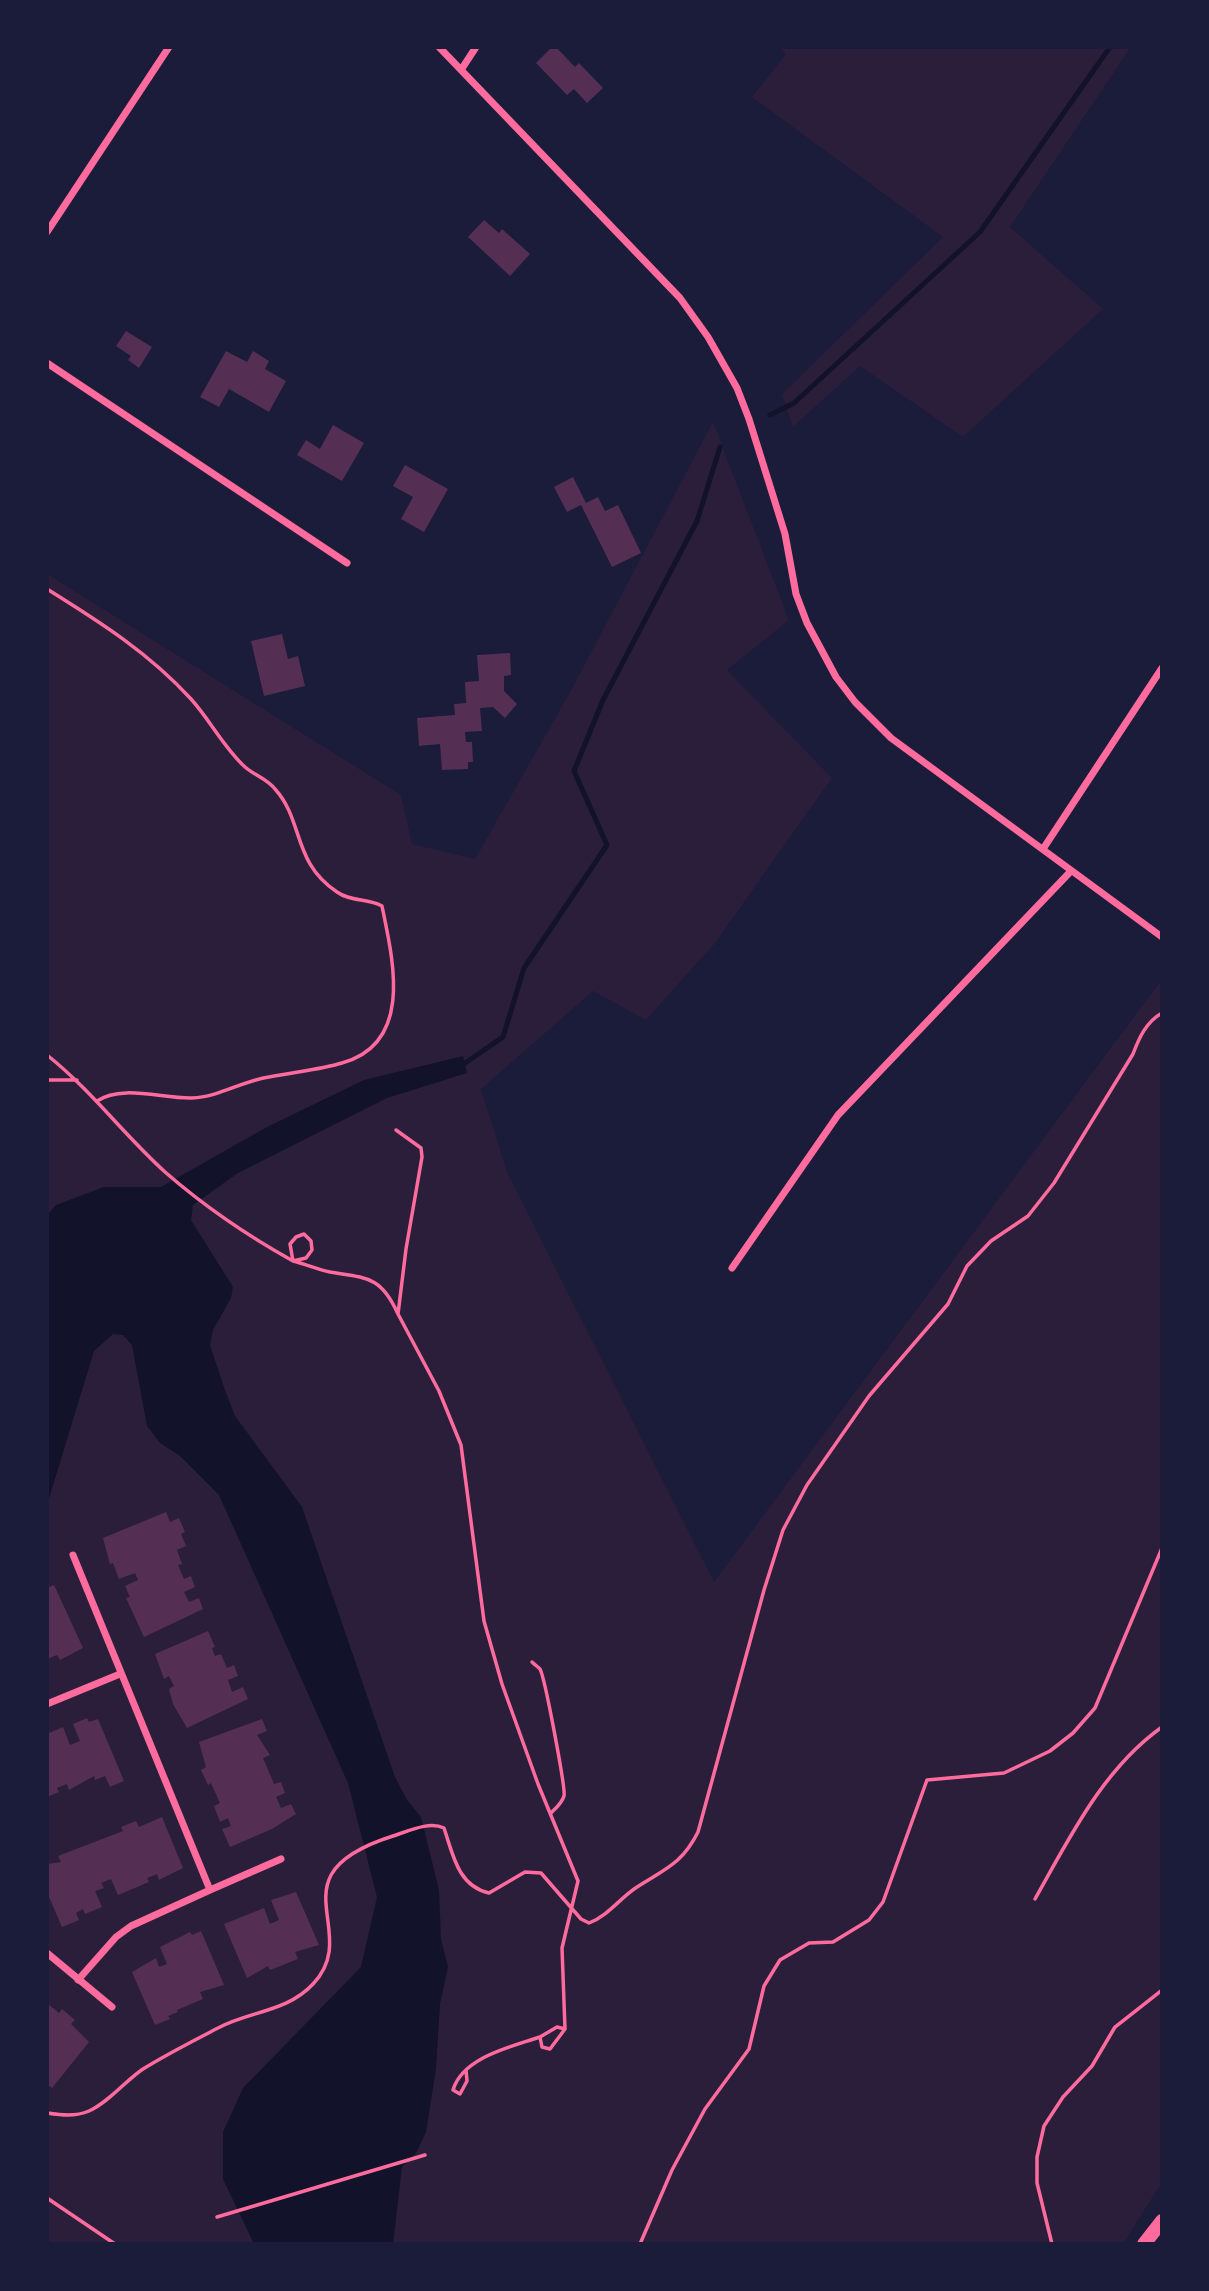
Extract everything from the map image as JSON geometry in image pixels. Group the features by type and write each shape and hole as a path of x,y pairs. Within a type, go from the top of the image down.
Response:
{"main road":[{"path":"1144,2244 1162,2221"}],"street":[{"path":"47,233 169,47"},
{"path":"439,47 680,298 718,352 737,388 757,444 785,534 800,604 820,651 855,702 891,738 1162,937"},
{"path":"461,70 476,47"},
{"path":"47,363 347,563"},
{"path":"1043,849 1162,668"},
{"path":"732,1268 838,1115 1071,870"},
{"path":"72,1555 210,1890"},
{"path":"47,1704 120,1674"},
{"path":"78,1980 116,1937 131,1926 281,1859"},
{"path":"47,1953 112,2007"}],"path":[{"path":"47,589 114,630 155,662 193,701 244,767 273,786 288,806 302,854 315,872 335,891 350,900 382,906 395,993 393,1015 375,1043 361,1056 342,1063 257,1079 218,1094 195,1098 123,1094 104,1096 97,1101"},
{"path":"47,2113 71,2116 90,2111 142,2070 221,2026 279,2009 314,1984 327,1962 327,1885 334,1867 364,1845 424,1826 439,1825 444,1828 463,1879 478,1891 489,1893 526,1872 541,1873 572,1909 589,1923 604,1917 636,1887 671,1868 689,1849 698,1832 764,1590 783,1530 807,1485 869,1396 948,1304 967,1266 992,1241 1028,1216 1054,1183 1133,1054 1139,1037 1153,1018 1162,1013"},
{"path":"47,1055 78,1080 165,1172 248,1236 293,1261 329,1272 355,1273 377,1283 390,1296 439,1391 461,1445 484,1620 502,1684 578,1881 562,1948 565,2029 550,2049 542,2047 540,2038"},
{"path":"47,1080 78,1080"},
{"path":"396,1130 421,1148 422,1157 405,1249 398,1314"},
{"path":"304,1234 311,1241 312,1250 306,1258 293,1261 290,1244 296,1237 304,1234"},
{"path":"640,2244 672,2170 705,2109 749,2049 764,1986 780,1960 808,1943 833,1942 869,1920 883,1902 927,1780 1004,1773 1051,1751 1073,1733 1095,1708 1162,1548"},
{"path":"532,1662 539,1668 546,1689 559,1769 565,1782 565,1796 551,1812"},
{"path":"1035,1899 1090,1803 1141,1742 1162,1727"},
{"path":"1052,2244 1037,2183 1037,2157 1044,2126 1063,2097 1092,2066 1115,2027 1162,1990"},
{"path":"466,2070 467,2081 460,2094 453,2091 456,2081 466,2070 481,2059 540,2038 557,2027 565,2029"},
{"path":"217,2217 425,2155"},
{"path":"47,2198 115,2244"}],"shaded area":[{"path":"779,47 1131,47 1010,227 1103,309 963,437 860,366 793,427 782,394 943,237 752,97 786,54"},
{"path":"713,422 789,620 727,670 832,778 715,943 646,1020 593,991 481,1089 507,1172 714,1582 1162,979 1162,2182 1123,2244 47,2244 47,574 401,795 412,844 475,859 569,694"},
{"path":"463,1056 467,1073 387,1098 238,1173 193,1205 191,1220 233,1287 231,1298 213,1330 210,1345 225,1390 235,1416 302,1507 395,1777 407,1800 421,1817 439,1890 441,1939 448,1967 440,2004 436,2069 426,2132 416,2153 402,2167 393,2244 254,2244 223,2179 223,2132 243,2088 361,1967 377,1897 348,1783 219,1495 180,1456 160,1443 147,1426 132,1345 123,1335 113,1334 94,1351 47,1505 47,1215 56,1205 104,1187 161,1187 267,1127 364,1080"}],"building":[{"path":"552,47 556,47 575,67 579,63 603,88 587,103 574,89 567,95 536,63"},
{"path":"484,220 499,233 502,229 530,254 510,276 468,237"},
{"path":"126,331 152,347 139,368 128,360 131,356 116,346"},
{"path":"226,351 247,362 253,351 269,361 265,369 286,381 269,412 229,389 219,407 200,397"},
{"path":"333,425 364,443 342,481 297,455 306,440 320,449"},
{"path":"405,465 448,489 424,532 401,519 413,497 393,486"},
{"path":"573,477 586,503 598,497 605,511 618,505 641,553 612,567 581,505 567,512 554,487"},
{"path":"282,634 288,659 298,656 305,686 264,696 251,641"},
{"path":"510,653 511,675 504,676 504,691 517,704 505,718 493,707 480,708 482,731 465,732 466,742 472,742 473,762 468,762 468,769 442,770 440,744 419,746 417,718 455,715 454,704 466,703 465,682 479,681 477,655"},
{"path":"166,1512 170,1522 179,1518 185,1532 181,1534 186,1546 177,1550 182,1564 178,1565 184,1579 191,1576 195,1587 184,1592 189,1602 199,1598 203,1609 144,1637 126,1598 130,1597 125,1586 138,1580 135,1573 119,1579 113,1563 110,1564 103,1538"},
{"path":"54,1585 83,1648 60,1660 57,1655 47,1659 47,1588"},
{"path":"208,1631 215,1647 212,1648 215,1656 221,1654 227,1668 234,1665 238,1676 228,1680 232,1692 243,1687 248,1699 187,1728 173,1704 169,1689 174,1686 169,1676 164,1679 155,1654"},
{"path":"87,1718 89,1722 98,1719 124,1781 110,1787 105,1776 95,1780 94,1776 69,1790 67,1784 57,1788 59,1792 47,1797 47,1734 63,1727 70,1745 80,1741 73,1724"},
{"path":"262,1719 267,1731 257,1735 270,1755 263,1758 274,1784 281,1782 285,1793 276,1797 281,1808 291,1804 296,1814 272,1829 230,1847 222,1829 231,1826 228,1818 220,1822 214,1806 220,1803 211,1783 208,1785 201,1770 206,1767 199,1742"},
{"path":"162,1817 183,1868 159,1880 157,1874 147,1878 149,1882 118,1895 111,1879 101,1883 104,1888 95,1891 102,1907 85,1914 83,1909 76,1913 79,1920 62,1927 47,1892 47,1864 61,1862 58,1856 123,1831 121,1827 136,1821 139,1827"},
{"path":"296,1892 319,1945 295,1952 298,1959 270,1970 268,1966 247,1978 224,1924 264,1908 270,1924 279,1920 271,1900"},
{"path":"201,1931 224,1985 200,1992 203,1999 177,2010 178,2012 168,2016 170,2019 155,2025 132,1972 156,1958 159,1967 167,1964 160,1947 190,1932 192,1935"},
{"path":"49,2005 59,2013 62,2009 75,2020 71,2024 89,2042 52,2088 47,2084"}],"waterway":[{"path":"770,415 794,403 980,232 1110,47"},
{"path":"465,1063 503,1037 524,968 607,845 574,771 603,700 697,521 720,447"}]}
